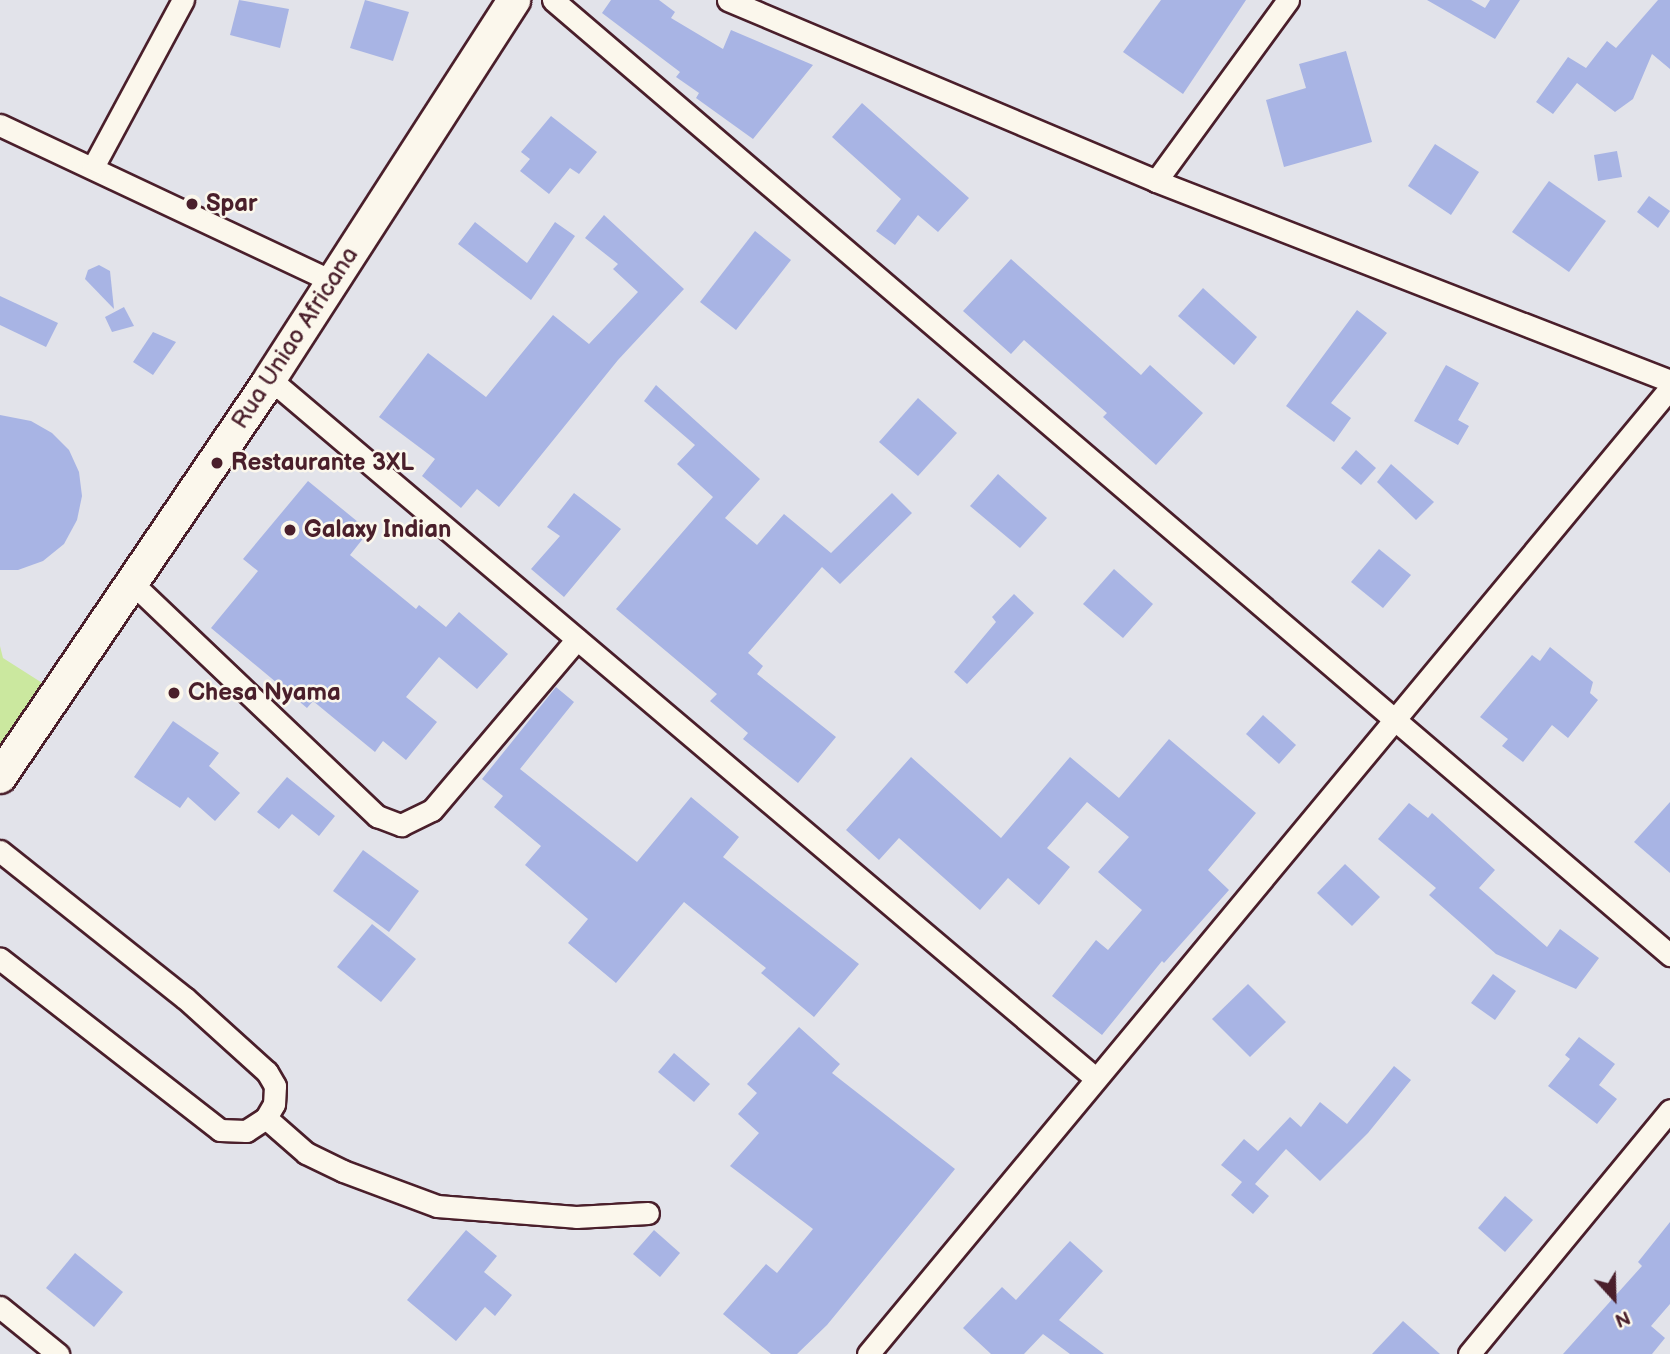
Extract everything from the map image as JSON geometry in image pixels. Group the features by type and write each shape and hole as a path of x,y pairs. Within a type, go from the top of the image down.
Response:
{"main road":[{"name":"Rua Uniao Africana","path":"0,777 270,379 514,0"}],"street":[{"path":"93,167 183,0"},
{"path":"552,0 1670,956"},
{"path":"728,0 1156,181 1670,381"},
{"path":"1156,181 1287,0"},
{"path":"0,125 331,281"},
{"path":"270,379 1094,1077"},
{"path":"868,1354 1094,1077 1396,720 1670,388"},
{"path":"131,582 377,816 401,825 432,810 577,639"},
{"path":"0,851 185,998 267,1072 275,1086 274,1104 266,1118 246,1131 220,1130 0,959"},
{"path":"1469,1354 1670,1110"},
{"path":"266,1118 306,1153 342,1171 437,1206 576,1217 648,1213"},
{"path":"0,1307 58,1354"}],"green space":[{"path":"0,646 3,658 47,686 0,756"}],"building":[{"path":"239,0 289,9 280,48 230,35"},
{"path":"365,0 409,12 393,61 350,48"},
{"path":"611,0 659,0 675,12 671,18 723,49 731,30 813,65 753,139 696,98 699,93 676,77 680,72 602,13"},
{"path":"1161,0 1246,0 1183,94 1123,52"},
{"path":"1427,0 1471,0 1485,8 1490,0 1520,0 1495,39"},
{"path":"1658,0 1670,0 1670,69 1652,54 1633,99 1615,112 1577,83 1553,114 1536,102 1568,57 1586,68 1607,41 1616,48"},
{"path":"1346,51 1372,142 1284,167 1266,100 1306,88 1299,64"},
{"path":"862,103 969,198 938,232 918,215 895,245 876,231 901,199 832,137"},
{"path":"551,116 597,152 579,174 570,168 549,194 520,171 530,159 521,152"},
{"path":"1435,144 1479,172 1451,215 1408,186"},
{"path":"1617,151 1622,177 1598,181 1594,155"},
{"path":"1549,181 1606,221 1569,272 1512,232"},
{"path":"1649,196 1670,211 1658,228 1637,212"},
{"path":"604,215 684,289 618,360 499,507 477,489 461,508 422,476 435,459 379,417 428,353 486,397 553,315 589,344 638,292 613,269 618,264 585,238"},
{"path":"475,222 527,263 555,222 575,236 531,300 458,244"},
{"path":"755,231 791,260 736,330 700,302"},
{"path":"1011,259 1141,375 1150,365 1203,413 1156,465 1103,417 1107,413 1024,340 1011,354 963,311"},
{"path":"99,265 110,271 114,309 85,279 88,270"},
{"path":"1203,288 1257,337 1234,365 1178,316"},
{"path":"0,296 58,323 46,347 0,325"},
{"path":"124,307 134,326 112,332 105,317"},
{"path":"1357,310 1387,333 1331,403 1351,418 1334,442 1286,406"},
{"path":"153,332 176,342 153,375 133,362"},
{"path":"1446,365 1479,383 1458,420 1469,426 1458,445 1414,421"},
{"path":"656,385 760,479 725,518 757,545 784,514 831,553 892,493 912,513 840,584 822,567 748,653 763,666 757,674 836,737 798,783 743,739 748,733 710,701 717,694 616,609 713,497 677,464 695,445 644,401"},
{"path":"918,398 957,433 918,476 879,442"},
{"path":"0,415 31,421 52,433 69,450 79,472 82,496 77,520 64,544 43,561 18,570 0,570"},
{"path":"1356,450 1376,468 1361,485 1341,468"},
{"path":"1391,464 1434,502 1416,520 1377,482"},
{"path":"998,474 1047,518 1020,548 970,506"},
{"path":"308,481 369,531 350,555 416,609 419,605 446,627 459,612 508,654 477,689 439,657 406,697 437,722 406,760 383,741 375,752 313,701 307,708 211,628 258,571 243,559"},
{"path":"574,493 621,529 564,597 531,569 560,536 547,527"},
{"path":"1379,549 1411,575 1383,608 1351,582"},
{"path":"1114,569 1153,604 1123,638 1083,604"},
{"path":"1014,594 1034,613 967,684 954,672 996,622 992,617"},
{"path":"1550,647 1593,682 1590,693 1598,700 1568,738 1552,725 1523,762 1502,746 1508,739 1480,717 1532,655 1540,661"},
{"path":"556,687 574,702 520,769 637,862 691,797 739,837 723,857 859,964 814,1017 761,973 766,968 684,902 616,983 568,943 588,919 525,865 541,846 494,807 503,796 482,779"},
{"path":"1263,715 1296,745 1279,764 1246,734"},
{"path":"173,721 219,753 209,766 240,793 215,821 188,797 180,808 134,777"},
{"path":"1169,739 1256,813 1208,870 1229,890 1164,963 1162,961 1102,1035 1052,996 1096,940 1108,950 1142,910 1098,872 1129,837 1087,802 1047,848 1070,867 1039,905 1008,878 980,910 899,838 879,860 846,830 911,757 1001,838 1070,757 1119,798"},
{"path":"287,777 335,816 319,836 292,814 279,829 257,812"},
{"path":"1670,802 1670,873 1634,842"},
{"path":"1409,803 1428,818 1432,813 1495,870 1479,888 1547,947 1560,929 1599,958 1576,989 1496,954 1429,895 1436,888 1378,839"},
{"path":"363,850 419,891 389,932 333,891"},
{"path":"1345,864 1380,897 1352,926 1317,893"},
{"path":"372,924 416,959 381,1002 337,967"},
{"path":"1493,974 1516,991 1495,1020 1471,1003"},
{"path":"1248,984 1286,1022 1250,1057 1212,1019"},
{"path":"799,1027 840,1064 832,1073 955,1169 827,1325 797,1354 771,1354 723,1314 766,1264 777,1273 813,1229 730,1166 759,1133 738,1114 757,1093 747,1084"},
{"path":"1579,1037 1615,1064 1599,1085 1617,1099 1597,1124 1548,1086 1570,1059 1565,1055"},
{"path":"674,1053 710,1084 694,1102 658,1072"},
{"path":"1394,1066 1411,1080 1368,1133 1320,1181 1286,1149 1255,1184 1269,1196 1253,1214 1231,1195 1242,1182 1221,1165 1244,1139 1258,1151 1290,1117 1301,1127 1320,1102 1347,1124"},
{"path":"1505,1196 1533,1220 1505,1252 1478,1228"},
{"path":"1670,1222 1670,1304 1651,1326 1665,1338 1652,1354 1563,1354 1642,1266 1638,1262"},
{"path":"466,1230 497,1256 484,1272 512,1295 495,1316 485,1307 456,1341 407,1300"},
{"path":"654,1230 680,1253 660,1277 633,1254"},
{"path":"1070,1241 1103,1271 1059,1320 1104,1354 1070,1354 1043,1334 1024,1354 991,1354 963,1328 1002,1287 1016,1300"},
{"path":"75,1253 123,1292 94,1327 46,1288"},
{"path":"1403,1321 1440,1354 1372,1354"}],"place":[{"name":"Spar","path":"192,204"},
{"name":"Restaurante 3XL","path":"217,463"},
{"name":"Galaxy Indian","path":"290,530"},
{"name":"Chesa Nyama","path":"174,693"}]}
